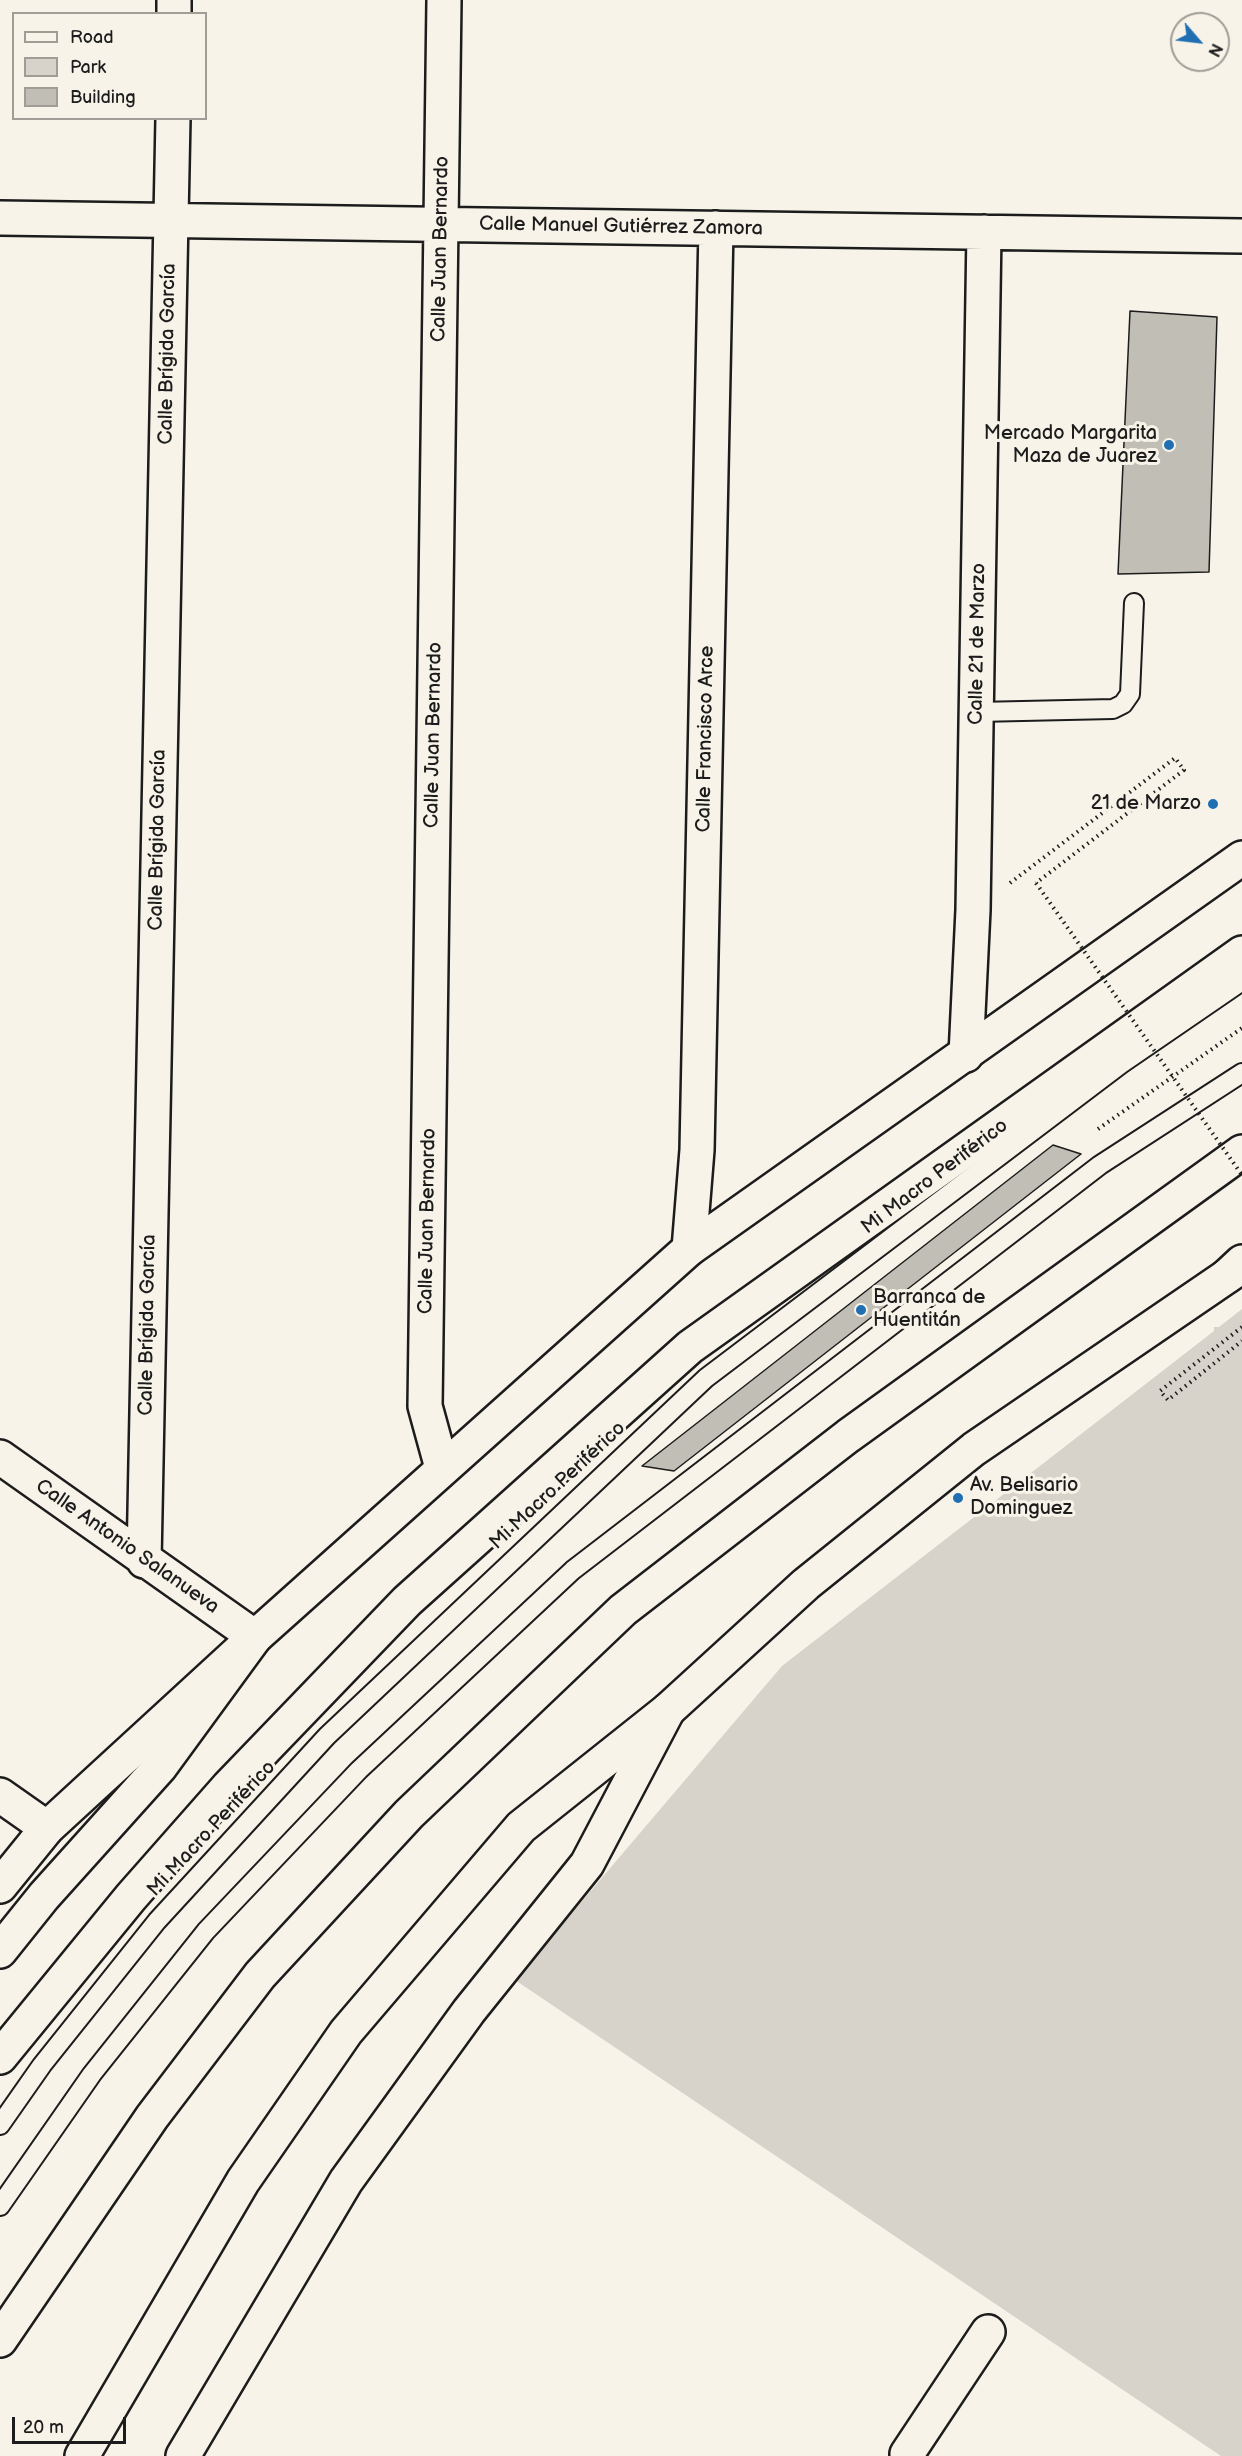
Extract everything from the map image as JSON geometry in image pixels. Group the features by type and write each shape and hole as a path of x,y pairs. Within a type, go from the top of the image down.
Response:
{"main road":[{"name":"Calle Juan Bernardo","path":"442,1468 425,1406 444,0"},
{"name":"Calle Brígida García","path":"144,1560 173,120"},
{"name":"Calle Manuel Gutiérrez Zamora","path":"0,218 1242,236"},
{"name":"Calle Francisco Arce","path":"689,1249 697,1150 716,228"},
{"name":"Calle 21 de Marzo","path":"966,1055 974,910 984,232"},
{"path":"0,1886 46,1828 442,1468 689,1249 1242,858"},
{"path":"0,2057 131,1897 228,1787 407,1601 682,1355 1242,953"},
{"path":"0,2340 152,2117 260,1975 409,1814 623,1610 848,1436 1242,1152"},
{"path":"82,2456 243,2181 346,2032 521,1827 668,1710 806,1584 974,1449 1237,1268"},
{"name":"Calle Antonio Salanueva","path":"0,1457 255,1637"},
{"path":"0,1951 44,1896 160,1767 255,1637"},
{"path":"183,2456 346,2181 469,2011 587,1864 668,1710"},
{"path":"0,1796 46,1828"},
{"path":"907,2455 988,2332"}],"lane":[{"path":"976,712 1113,710 1124,704 1130,694 1134,603"},
{"name":"Mi Macro Periférico","path":"0,2125 42,2064 157,1921 327,1736 706,1378 1121,1064 1242,981"},
{"path":"0,2206 92,2074 206,1931 359,1770 573,1570 1100,1165 1242,1073"}],"path":[{"path":"974,910 1175,758 1184,770 1036,883 1242,1175"},
{"path":"1097,1130 1242,1028"},
{"path":"1242,1327 1160,1391 1168,1400 1242,1341"}],"green space":[{"path":"1242,1309 1242,2456 1221,2456 515,1980 782,1666 1214,1331 1214,1327 1219,1327"}],"building":[{"name":"Mercado Margarita Maza de Juarez","path":"1130,311 1217,317 1209,572 1118,574"},
{"name":"Barranca de Huentitán","path":"1053,1145 1081,1154 674,1471 642,1466"}],"place":[{"name":"Mercado Margarita Maza de Juarez","path":"1169,445"},
{"name":"21 de Marzo","path":"1213,804"},
{"name":"Barranca de Huentitán","path":"861,1310"},
{"name":"Av. Belisario Dominguez","path":"958,1498"}]}
